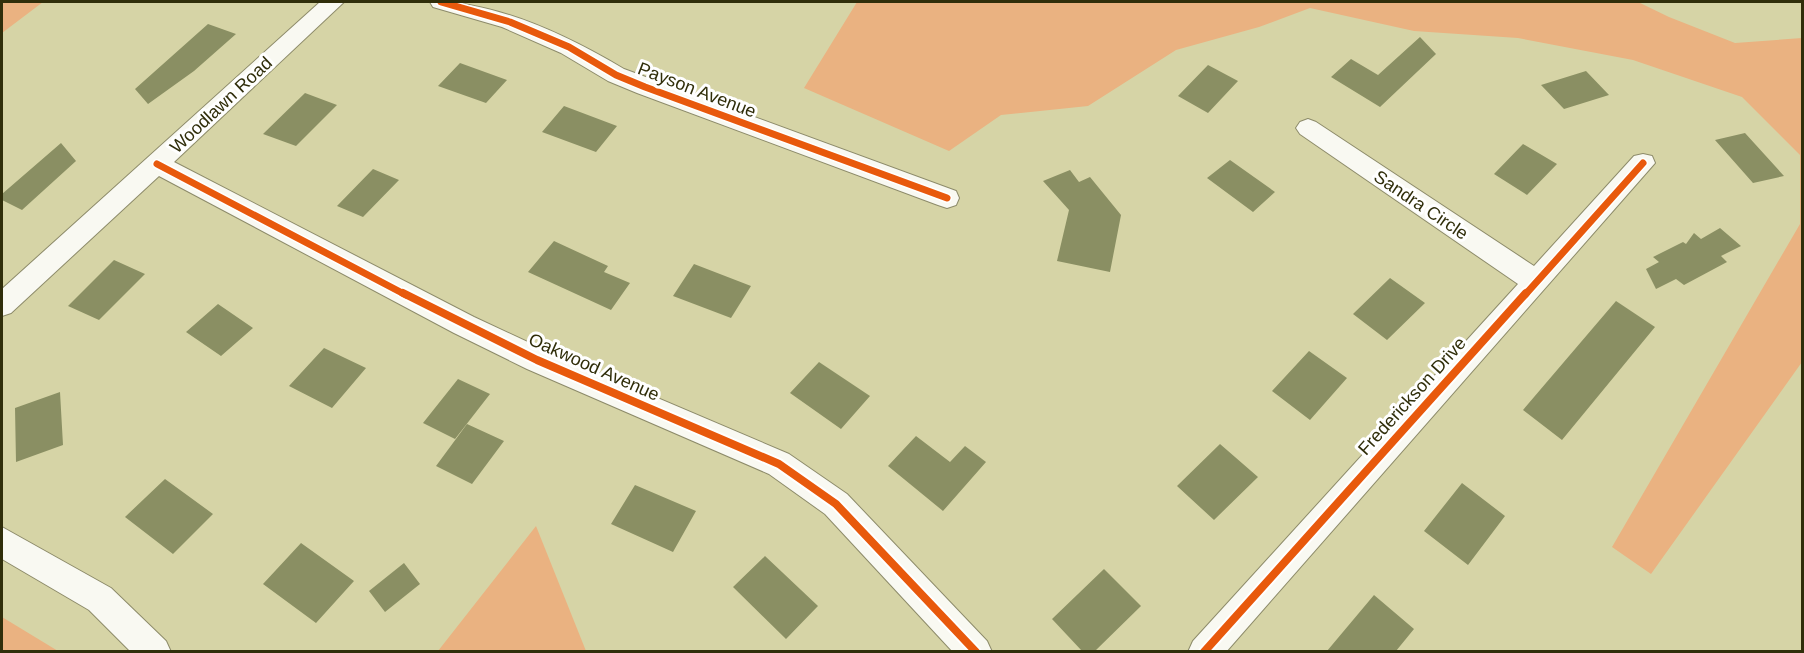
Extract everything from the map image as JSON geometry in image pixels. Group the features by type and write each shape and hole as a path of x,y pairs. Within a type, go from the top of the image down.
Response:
{"street":[{"name":"Woodlawn Road","path":"2,305 333,2"},
{"name":"Payson Avenue","path":"441,2 510,22 569,47 616,75 645,87 947,198"},
{"name":"Sandra Circle","path":"1308,128 1535,281"},
{"name":"Frederickson Drive","path":"1204,651 1535,281 1644,163"},
{"name":"Oakwood Avenue","path":"157,164 485,335 537,360 779,464 836,504 976,651"},
{"path":"2,542 100,599 149,648 155,651"}],"shaded area":[{"path":"2,2 43,2 2,33"},
{"path":"857,2 1638,2 1735,43 1802,38 1802,362 1651,574 1612,547 1800,224 1800,155 1742,97 1633,60 1518,38 1414,31 1310,8 1259,27 1176,50 1088,106 1001,115 949,151 804,88"},
{"path":"536,526 586,651 438,651"},
{"path":"2,617 58,651 2,651"}],"building":[{"path":"208,24 236,34 194,71 148,104 135,89"},
{"path":"1420,37 1436,54 1380,107 1331,77 1351,59 1378,75"},
{"path":"460,63 507,80 486,103 438,86"},
{"path":"1208,65 1238,81 1208,113 1178,96"},
{"path":"1586,71 1609,95 1564,109 1541,85"},
{"path":"305,93 337,105 296,146 263,134"},
{"path":"564,106 617,126 596,152 542,132"},
{"path":"1745,133 1784,176 1753,183 1715,140"},
{"path":"61,143 76,161 22,210 2,200 2,194"},
{"path":"1523,144 1557,164 1527,195 1494,174"},
{"path":"1230,160 1275,192 1253,212 1207,178"},
{"path":"373,169 399,180 363,217 337,206"},
{"path":"1070,170 1079,182 1090,177 1121,215 1110,272 1057,261 1069,210 1043,181"},
{"path":"1720,228 1741,246 1721,256 1727,262 1684,285 1676,279 1656,289 1646,269 1659,262 1653,257 1683,242 1686,244 1694,233 1701,239"},
{"path":"554,241 608,266 604,272 630,283 611,310 528,272"},
{"path":"114,260 145,274 99,320 68,306"},
{"path":"694,264 751,286 731,318 673,296"},
{"path":"1390,278 1425,303 1387,340 1353,314"},
{"path":"1616,301 1655,327 1562,440 1523,410"},
{"path":"218,304 253,328 221,356 186,332"},
{"path":"324,348 366,368 332,408 289,386"},
{"path":"1309,351 1347,378 1310,420 1272,391"},
{"path":"819,362 870,396 841,429 790,393"},
{"path":"458,379 490,394 455,439 423,423"},
{"path":"60,392 63,445 16,462 15,408"},
{"path":"467,424 504,441 472,484 436,466"},
{"path":"916,436 950,462 965,446 986,462 943,511 888,466"},
{"path":"1220,444 1258,477 1214,520 1177,486"},
{"path":"165,479 213,514 173,554 125,517"},
{"path":"1462,483 1505,516 1468,565 1424,531"},
{"path":"635,485 696,511 673,552 611,524"},
{"path":"301,543 354,581 316,623 263,584"},
{"path":"765,556 818,606 786,639 733,587"},
{"path":"404,563 420,584 385,612 369,591"},
{"path":"1104,569 1141,606 1095,651 1082,651 1052,619"},
{"path":"1374,595 1414,629 1396,651 1327,651"}],"cycle path":[{"path":"441,2 510,22 569,47 616,75 645,87 947,198"},
{"path":"1204,652 1643,163"},
{"path":"157,164 464,325 537,360 779,464 836,504 976,652"}]}
